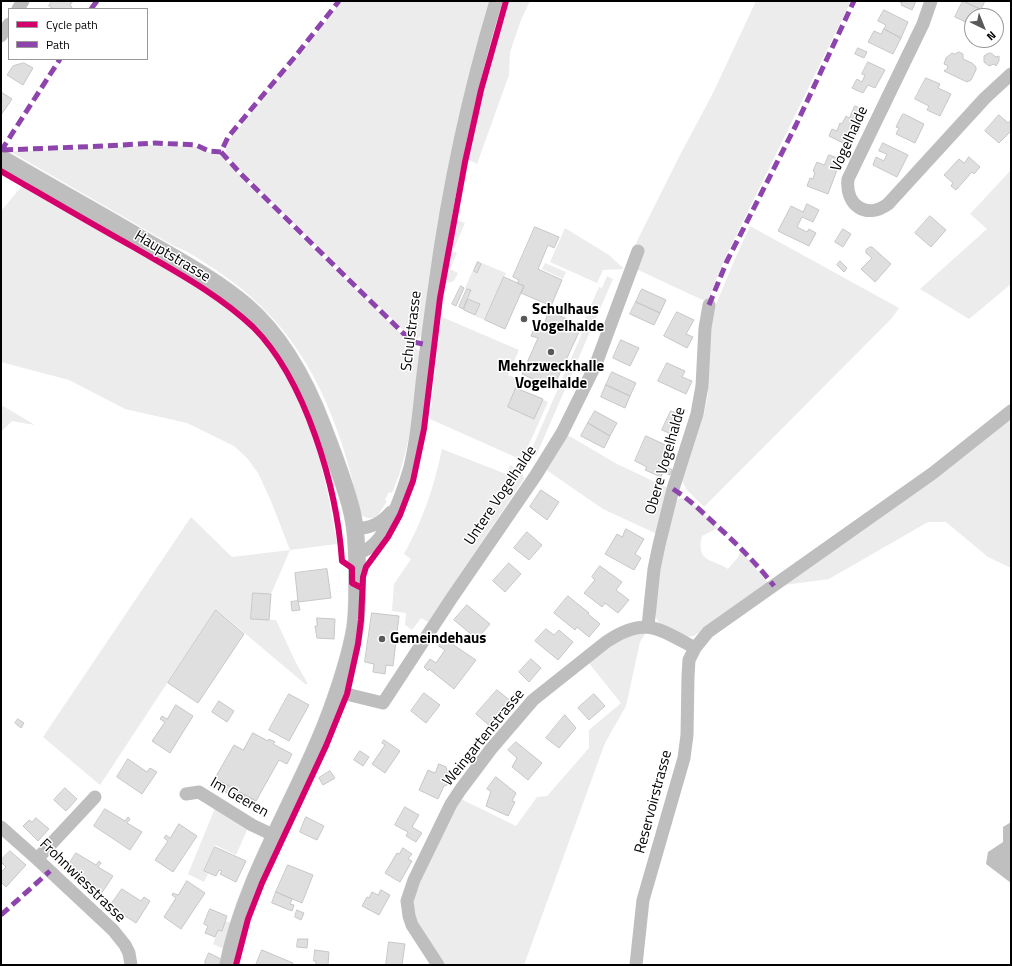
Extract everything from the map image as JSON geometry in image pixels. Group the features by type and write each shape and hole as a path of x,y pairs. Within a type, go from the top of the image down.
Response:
{"main road":[{"name":"Hauptstrasse","path":"1,158 178,260 224,289 247,307 267,327 286,352 302,378 317,409 335,461 351,542 355,625 338,692 320,740 248,898 239,923 228,965"}],"street":[{"name":"Schulstrasse","path":"396,506 386,518 351,542 367,549 381,536 391,520 410,467 414,447 443,227 472,88 496,1"},
{"name":"Vogelhalde","path":"931,1 924,24 848,179 848,191 854,204 867,211 874,210 888,204 986,98 1011,74"},
{"path":"1,36 8,26"},
{"name":"Untere Vogelhalde","path":"338,692 383,702 536,475 562,433 596,364 638,251"},
{"name":"Obere Vogelhalde","path":"648,626 654,569 659,545 673,490 697,414 702,386 704,328 709,305"},
{"path":"695,648 708,632 932,473 1011,411"},
{"name":"Weingartenstrasse","path":"438,965 416,934 409,916 407,901 414,880 451,804 491,749 533,700 611,638 627,630 638,626 648,626 666,632 695,648"},
{"name":"Reservoirstrasse","path":"636,965 643,900 684,758 687,735 689,660 695,648"},
{"name":"Im Geeren","path":"186,794 199,792 275,836"},
{"path":"37,859 95,797"},
{"name":"Frohnwiesstrasse","path":"1,827 112,930 127,949 131,965"}],"shaded area":[{"path":"342,1 491,1 438,223 422,336 417,339 411,336 404,329 403,330 239,170 226,153 229,140 295,61"},
{"path":"509,1 530,1 521,20 510,52 509,75 477,164 468,159 486,80"},
{"path":"756,1 851,1 725,258 707,302 636,269 635,246 680,155 713,93"},
{"path":"152,145 195,147 222,157 291,227 420,352 414,406 404,459 392,493 389,492 385,500 387,501 382,510 373,518 365,517 360,514 342,444 321,391 309,368 294,345 260,305 239,287 196,257 174,246 11,152"},
{"path":"1,166 161,258 236,306 265,334 301,390 331,469 342,533 340,532 334,496 325,461 314,427 301,395 283,365 263,337 238,312 208,289 1,169"},
{"path":"1011,170 1011,284 969,319 920,289 987,229 970,214"},
{"path":"22,186 136,250 207,293 240,318 254,333 268,349 283,371 306,417 322,467 337,544 290,550 271,501 258,473 247,458 234,446 187,423 125,409 69,380 1,362 1,211"},
{"path":"457,220 465,223 453,251 457,253 450,269 458,273 454,281 447,283 444,282"},
{"path":"750,226 899,308 892,318 704,507 687,490 682,481 704,414 708,395 710,327 714,309"},
{"path":"565,228 609,255 624,269 603,270 597,283 550,262"},
{"path":"477,261 506,273 485,320 475,316 480,304 468,299 471,291 465,288"},
{"path":"545,263 566,272 563,279 542,269"},
{"path":"607,276 613,279 536,456 530,453 583,331 580,330 599,287 602,288"},
{"path":"442,317 519,350 508,375 524,382 521,390 548,402 522,460 430,419 440,323"},
{"path":"3,406 35,425 12,421 1,432 1,408"},
{"path":"1011,416 1011,568 988,557 946,522 928,522 829,579 784,585"},
{"path":"566,434 617,464 670,489 657,534 603,509 545,469"},
{"path":"442,449 506,474 510,465 522,472 524,479 428,622 421,618 412,630 405,625 406,613 392,611 394,584 411,559 404,554 417,529 427,503"},
{"path":"681,498 695,506 718,528 702,536 701,551 703,556 728,569 739,556 740,551 768,583 694,636 686,637 661,625 656,618 654,610 660,559 675,501"},
{"path":"191,517 232,557 290,550 271,594 253,593 251,619 276,620 296,663 308,684 305,684 216,609 100,785 43,737"},
{"path":"646,632 640,642 626,706 605,743 524,965 443,965 419,927 414,913 414,899 415,891 457,805 461,799 516,826 537,797 547,796 589,748 589,730 621,703 588,662 623,637"},
{"path":"215,808 248,828 236,855 215,845 203,871 208,874 204,882 188,874"},
{"path":"1011,822 1011,883 986,864 988,852 1003,842 1003,827"},
{"path":"225,921 232,923 220,965 219,964 224,949 213,944 218,930 222,931"}],"building":[{"path":"52,1 73,1 70,5 72,8 52,8 49,6"},
{"path":"897,1 916,1 912,10 901,5 902,3"},
{"path":"963,1 985,1 982,8"},
{"path":"963,1 978,8 964,8 964,21 955,17"},
{"path":"884,10 908,22 901,38 884,29 886,25 878,21"},
{"path":"884,29 901,38 893,54 868,42 874,31 881,34"},
{"path":"858,48 867,52 864,58 855,54"},
{"path":"959,52 963,54 963,59 972,63 976,67 971,80 967,82 944,71 948,68 947,65 944,64 946,58 952,53 954,54"},
{"path":"991,53 996,57 999,56 999,61 996,66 994,64 989,66 984,62 984,56"},
{"path":"868,62 885,70 875,88 868,85 863,93 852,88 857,79 862,82 865,75 862,74"},
{"path":"24,63 33,68 23,85 7,75 13,66"},
{"path":"926,78 940,84 938,88 951,94 940,116 927,110 929,106 915,99"},
{"path":"1,92 12,99 1,115"},
{"path":"855,106 866,111 855,131 853,140 851,139 847,145 829,136 832,129 837,131 840,123 842,124 846,116 849,118"},
{"path":"904,114 924,124 915,143 896,134 899,128 896,127"},
{"path":"999,115 1008,123 1011,120 1011,131 999,143 985,131"},
{"path":"883,143 908,155 897,177 873,165 876,157 884,161 887,154 879,151"},
{"path":"829,155 841,159 828,194 807,186 810,178 813,179 815,172 813,171 817,162 824,165"},
{"path":"969,157 980,167 974,174 972,172 956,190 951,186 953,183 944,175 959,159 964,163"},
{"path":"807,204 819,210 813,222 802,217 797,227 807,232 809,229 816,233 809,246 778,231 791,206 803,212"},
{"path":"930,216 946,230 931,247 915,233"},
{"path":"535,227 559,237 554,248 548,245 538,269 562,280 551,306 521,293 524,286 517,283 519,280 513,277"},
{"path":"843,229 851,234 843,247 835,242"},
{"path":"872,247 891,264 875,282 861,269 872,258 866,253 866,250"},
{"path":"840,261 847,268 844,272 837,265"},
{"path":"478,262 481,264 477,273 474,271"},
{"path":"504,277 524,286 505,329 485,320"},
{"path":"461,286 464,288 456,306 452,304"},
{"path":"467,289 471,290 463,309 459,307"},
{"path":"642,289 666,300 660,313 636,302"},
{"path":"468,299 480,304 475,315 464,310"},
{"path":"636,302 660,313 654,325 630,314"},
{"name":"Mehrzweckhalle Vogelhalde","path":"549,311 569,320 566,327 579,332 553,388 522,374 538,338 531,336 537,322 544,324"},
{"path":"677,312 694,320 686,334 693,337 687,348 664,336"},
{"path":"621,340 639,348 630,366 613,358"},
{"path":"667,363 685,371 682,377 692,381 686,394 658,381"},
{"path":"612,372 636,383 630,396 606,385"},
{"path":"606,385 630,396 625,408 601,397"},
{"path":"516,388 543,399 534,419 508,407"},
{"path":"595,411 617,423 610,436 588,423"},
{"path":"671,411 682,416 673,435 662,430"},
{"path":"588,423 610,436 604,448 581,436"},
{"path":"646,436 674,449 666,467 672,470 670,475 663,472 661,477 645,470 647,467 635,461"},
{"path":"541,490 559,502 547,520 530,507"},
{"path":"626,529 644,539 635,554 641,558 634,570 605,554 617,534 622,537"},
{"path":"527,532 542,545 529,560 514,548"},
{"path":"509,563 521,574 505,592 493,581"},
{"path":"600,566 622,582 616,590 629,600 618,613 605,603 602,607 584,593 595,580 592,577"},
{"path":"327,569 331,598 298,602 295,573"},
{"path":"253,593 271,594 269,620 251,619"},
{"path":"568,596 600,624 589,637 577,627 575,630 554,613"},
{"path":"298,601 300,610 292,611 291,602"},
{"path":"467,605 490,624 477,639 454,620"},
{"path":"216,610 244,634 198,703 168,683"},
{"name":"Gemeindehaus","path":"372,613 399,616 393,666 386,665 385,674 373,672 374,664 365,662"},
{"path":"317,618 335,619 334,639 317,638 315,626 317,626"},
{"path":"546,629 554,635 559,630 573,642 558,660 535,641"},
{"path":"445,637 450,641 449,642 476,660 454,689 429,669 428,671 424,667 430,659 436,663 445,650 439,646"},
{"path":"531,659 541,668 529,682 519,672"},
{"path":"497,690 512,702 491,727 476,714"},
{"path":"424,693 440,705 426,723 411,711"},
{"path":"289,694 309,705 289,741 269,730"},
{"path":"594,694 605,706 589,720 578,708"},
{"path":"219,701 234,711 227,722 212,712"},
{"path":"176,705 193,716 170,753 152,741 165,722 160,719 162,716 167,719"},
{"path":"565,715 576,728 559,748 546,738"},
{"path":"18,719 24,723 21,728 15,723"},
{"path":"253,733 268,741 269,739 275,742 273,744 292,754 287,764 279,760 256,801 215,778 234,745 243,750"},
{"path":"384,740 400,751 385,773 372,764 385,745 382,743"},
{"path":"516,742 542,763 528,780 512,767 517,758 508,750"},
{"path":"360,751 369,757 363,766 354,760"},
{"path":"128,759 147,772 150,768 157,772 142,794 117,777"},
{"path":"439,764 446,767 452,783 444,786 438,799 419,790 428,770 435,773"},
{"path":"330,771 335,778 323,785 319,778"},
{"path":"496,777 516,793 512,801 515,802 508,816 486,806 491,791 487,789"},
{"path":"220,781 254,800 251,807 217,787"},
{"path":"65,788 77,799 66,811 54,800"},
{"path":"405,807 419,815 412,827 422,833 416,842 406,836 408,832 395,825"},
{"path":"105,809 125,821 128,817 130,819 127,823 142,832 130,850 94,826"},
{"path":"306,817 324,826 317,840 300,832"},
{"path":"36,818 49,829 38,841 23,826 29,820 32,822"},
{"path":"179,824 197,836 173,872 155,860 168,841 164,838 166,835 170,838"},
{"path":"215,847 246,861 236,882 220,874 222,871 219,870 216,876 204,871"},
{"path":"403,848 412,854 408,859 412,861 400,882 385,873 397,853 399,854"},
{"path":"10,851 26,865 6,887 1,882 1,872 6,867 1,860"},
{"path":"76,853 96,865 99,861 101,863 98,867 113,876 101,894 65,871"},
{"path":"288,865 313,875 302,903 276,892"},
{"path":"187,881 205,893 181,929 164,917 176,898 172,895 173,893 178,895"},
{"path":"122,889 141,901 144,897 150,901 136,923 110,906"},
{"path":"381,890 390,895 379,915 362,906 372,892 378,895"},
{"path":"276,892 292,899 290,904 294,905 292,911 272,903"},
{"path":"210,909 227,916 222,931 218,930 215,937 205,933 208,926 204,924"},
{"path":"297,910 304,913 301,920 295,917"},
{"path":"298,939 308,939 307,948 297,947"},
{"path":"389,942 405,944 402,965 386,965"},
{"path":"262,950 293,963 292,965 256,965"},
{"path":"315,950 329,952 328,965 316,965 316,961 314,961"},
{"path":"209,953 221,959 219,965 204,965"}],"marked path":[{"path":"92,8 97,1"},
{"path":"3,150 155,143 196,145 209,151 221,152 228,137 339,1"},
{"path":"709,305 727,261 796,125 854,1"},
{"path":"1,151 59,60"},
{"path":"221,152 240,173 403,333 414,342 427,345"},
{"path":"673,489 695,506 732,539 774,586"},
{"path":"1,915 50,871"}],"cycle path":[{"path":"236,965 248,919 262,883 326,746 347,694 358,644 361,620 363,577 366,567 388,537 400,515 413,481 424,429 440,298 465,162 481,90 506,1"},
{"path":"1,171 196,284 226,304 253,327 272,349 289,376 316,436 326,469 333,501 339,532 342,561 352,568 352,583 362,588"}],"place":[{"name":"Schulhaus Vogelhalde","path":"524,319"},
{"name":"Mehrzweckhalle Vogelhalde","path":"551,352"},
{"name":"Gemeindehaus","path":"382,639"}]}
